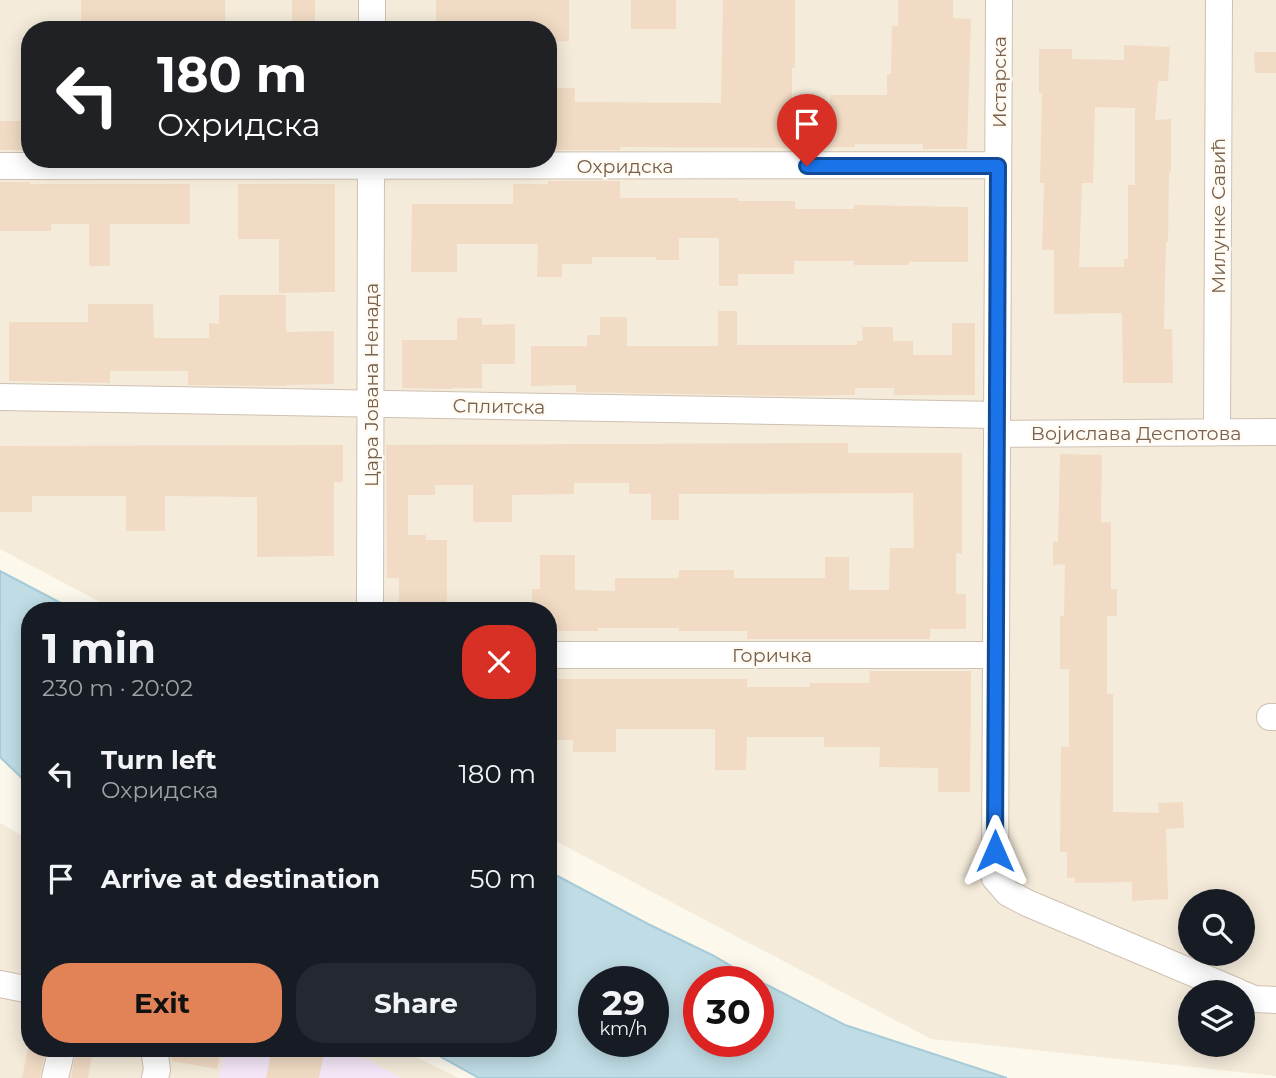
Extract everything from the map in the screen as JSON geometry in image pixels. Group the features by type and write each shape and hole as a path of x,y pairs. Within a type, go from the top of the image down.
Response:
{"street":[{"path":"372,0 372,21"},
{"name":"Истарска","path":"999,0 995,878 1008,893 1027,904 1209,980"},
{"name":"Милунке Савић","path":"1217,432 1219,0"},
{"name":"Охридска","path":"557,163 998,166"},
{"name":"Охридска","path":"0,166 21,166"},
{"name":"Цара Јована Ненада","path":"370,602 371,168"},
{"name":"Сплитска","path":"0,397 370,404 997,425"},
{"name":"Војислава Деспотова","path":"997,425 1276,432"},
{"name":"Горичка","path":"557,655 996,655"},
{"path":"0,984 21,988"},
{"path":"1255,999 1276,1000"},
{"path":"55,1078 60,1057"},
{"path":"155,1057 157,1070 155,1078"}],"shaded area":[{"path":"0,0 1276,0 1276,1076 931,1039 557,842 557,602 100,602 0,549"},
{"path":"0,823 21,835 21,1057 416,1057 459,1078 0,1078"},
{"path":"223,1057 363,1057 401,1078 219,1078"}],"water":[{"path":"0,571 59,602 21,602 21,777 0,757"},
{"path":"557,876 731,966 683,966 683,1057 774,1057 774,989 845,1025 1007,1078 479,1078 441,1057 557,1057"}],"building":[{"path":"81,0 225,0 225,21 81,21"},
{"path":"292,0 315,0 315,21 292,21"},
{"path":"436,0 569,0 569,41 557,42 557,21 436,21"},
{"path":"631,0 676,0 676,29 631,29"},
{"path":"723,0 795,0 792,113 830,113 830,95 887,95 887,74 891,74 892,26 898,26 898,0 953,0 953,18 971,19 967,149 923,149 923,144 855,144 855,147 620,147 620,150 557,150 557,88 575,88 575,102 721,103"},
{"path":"1124,45 1170,47 1168,81 1158,81 1155,120 1171,119 1164,329 1172,329 1173,383 1123,383 1122,313 1054,314 1054,250 1042,250 1044,183 1040,183 1042,93 1039,93 1039,49 1072,49 1072,59 1124,60","holes":["1095,107 1135,108 1135,185 1128,185 1128,259 1124,259 1124,267 1079,267 1082,183 1093,183"]},
{"path":"1254,52 1276,52 1276,73 1255,73"},
{"path":"0,121 21,121 21,150 0,150"},
{"path":"548,181 620,181 620,198 795,201 795,209 854,209 854,205 968,207 968,262 854,265 854,261 794,261 794,274 738,274 738,286 719,286 719,238 679,238 679,260 656,260 656,257 592,257 592,264 562,264 562,277 537,277 538,244 457,244 457,272 411,272 412,204 513,204 513,184 548,184"},
{"path":"0,182 190,184 190,224 110,224 110,266 89,266 89,224 51,224 51,231 0,231"},
{"path":"238,184 335,184 335,292 279,293 279,239 238,239"},
{"path":"219,295 286,295 286,332 334,331 334,384 188,385 188,371 110,371 110,383 9,381 9,322 88,322 88,304 153,304 154,338 209,338 209,323 219,324"},
{"path":"718,311 737,311 737,345 857,345 857,341 863,341 862,327 893,327 893,341 913,341 913,355 952,355 952,323 975,323 975,395 894,395 894,388 855,388 855,395 796,396 576,392 576,385 531,386 531,346 587,346 587,335 600,335 600,317 627,317 627,346 718,346"},
{"path":"457,318 482,318 482,325 515,324 515,364 482,364 482,388 402,388 402,340 457,340"},
{"path":"848,443 848,453 962,453 962,554 956,553 956,594 966,594 966,629 930,629 930,639 747,639 747,631 679,631 679,628 557,631 557,602 532,602 532,589 540,589 540,555 575,555 575,590 615,591 615,578 679,578 679,570 734,570 734,578 825,578 825,557 849,557 849,590 889,590 890,548 914,548 913,493 679,494 679,520 651,520 651,494 629,494 629,483 574,483 574,494 512,495 512,522 473,522 473,485 435,485 435,495 408,495 408,535 426,535 426,540 447,540 447,602 399,602 399,578 387,578 386,445"},
{"path":"343,445 343,482 334,482 334,556 257,557 257,497 165,496 165,531 126,531 126,496 32,496 32,512 0,512 0,446"},
{"path":"1060,454 1102,455 1101,522 1111,522 1111,589 1117,589 1117,616 1107,616 1107,694 1113,694 1113,812 1159,813 1158,803 1183,802 1184,828 1166,829 1168,899 1132,901 1132,882 1075,883 1075,878 1067,878 1067,852 1060,852 1061,747 1069,747 1069,669 1060,669 1060,616 1064,616 1065,564 1053,565 1053,542 1058,542"},
{"path":"870,671 971,671 970,792 938,792 938,768 879,767 880,747 824,747 824,737 747,737 746,770 715,770 715,729 616,729 616,752 573,752 573,740 557,740 557,679 747,679 747,687 869,683"},
{"path":"26,1057 44,1057 40,1078 22,1078"},
{"path":"75,1057 92,1057 88,1078 71,1078"},
{"path":"171,1057 219,1057 217,1069 172,1061"},
{"path":"270,1057 323,1057 319,1078 266,1078"}],"route":[{"path":"807,166 998,166 995,851"}]}
